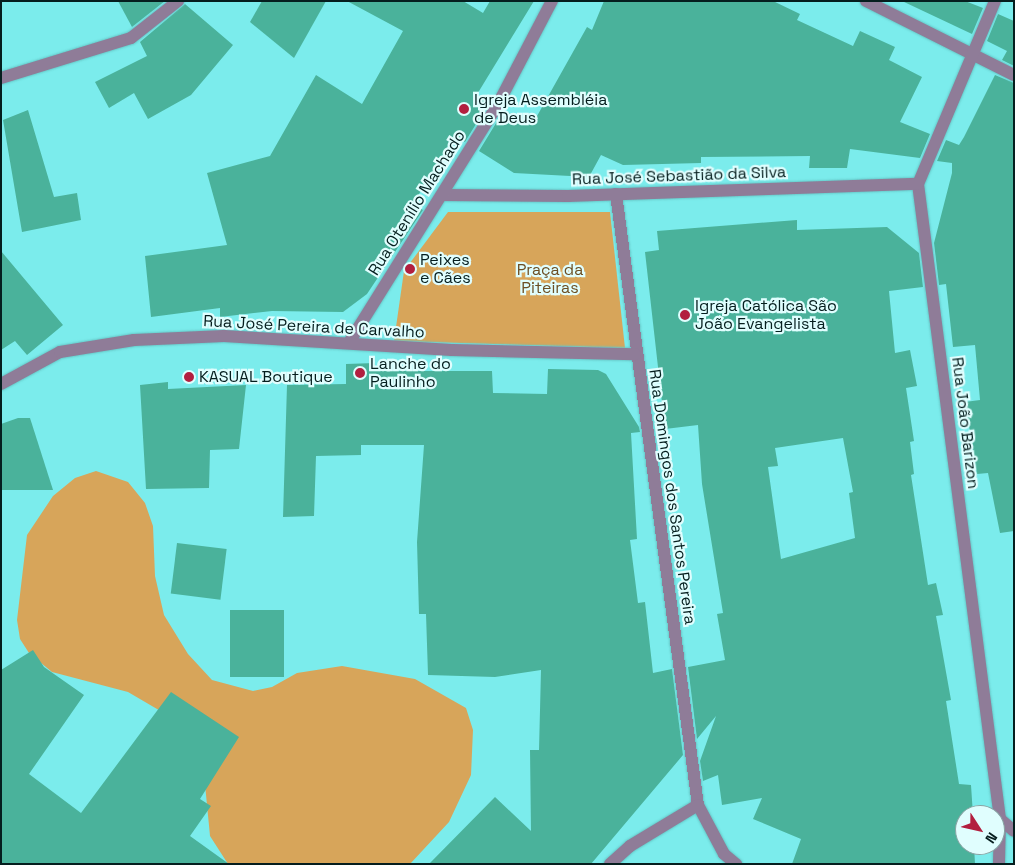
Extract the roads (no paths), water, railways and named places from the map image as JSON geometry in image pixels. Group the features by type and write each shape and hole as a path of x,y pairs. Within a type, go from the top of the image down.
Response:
{"street":[{"path":"1,78 131,38 178,1"},
{"name":"Rua Otenílio Machado","path":"350,341 497,106 552,1"},
{"path":"866,1 1014,75"},
{"name":"Rua João Barizon","path":"995,1 918,184 998,805"},
{"name":"Rua José Sebastião da Silva","path":"442,195 616,194 918,184"},
{"name":"Rua Domingos dos Santos Pereira","path":"616,194 635,354 698,805 724,854 736,864"},
{"name":"Rua José Pereira de Carvalho","path":"1,384 60,352 98,343 224,336 350,341 452,350 635,354"},
{"path":"610,864 698,805"}],"place":[{"name":"Igreja Assembléia de Deus","path":"464,109"},
{"name":"Peixes e Cães","path":"410,269"},
{"name":"Igreja Católica São João Evangelista","path":"685,315"},
{"name":"Lanche do Paulinho","path":"360,373"},
{"name":"KASUAL Boutique","path":"189,377"}],"park label":[{"name":"Praça da Piteiras","path":"550,279"}]}
